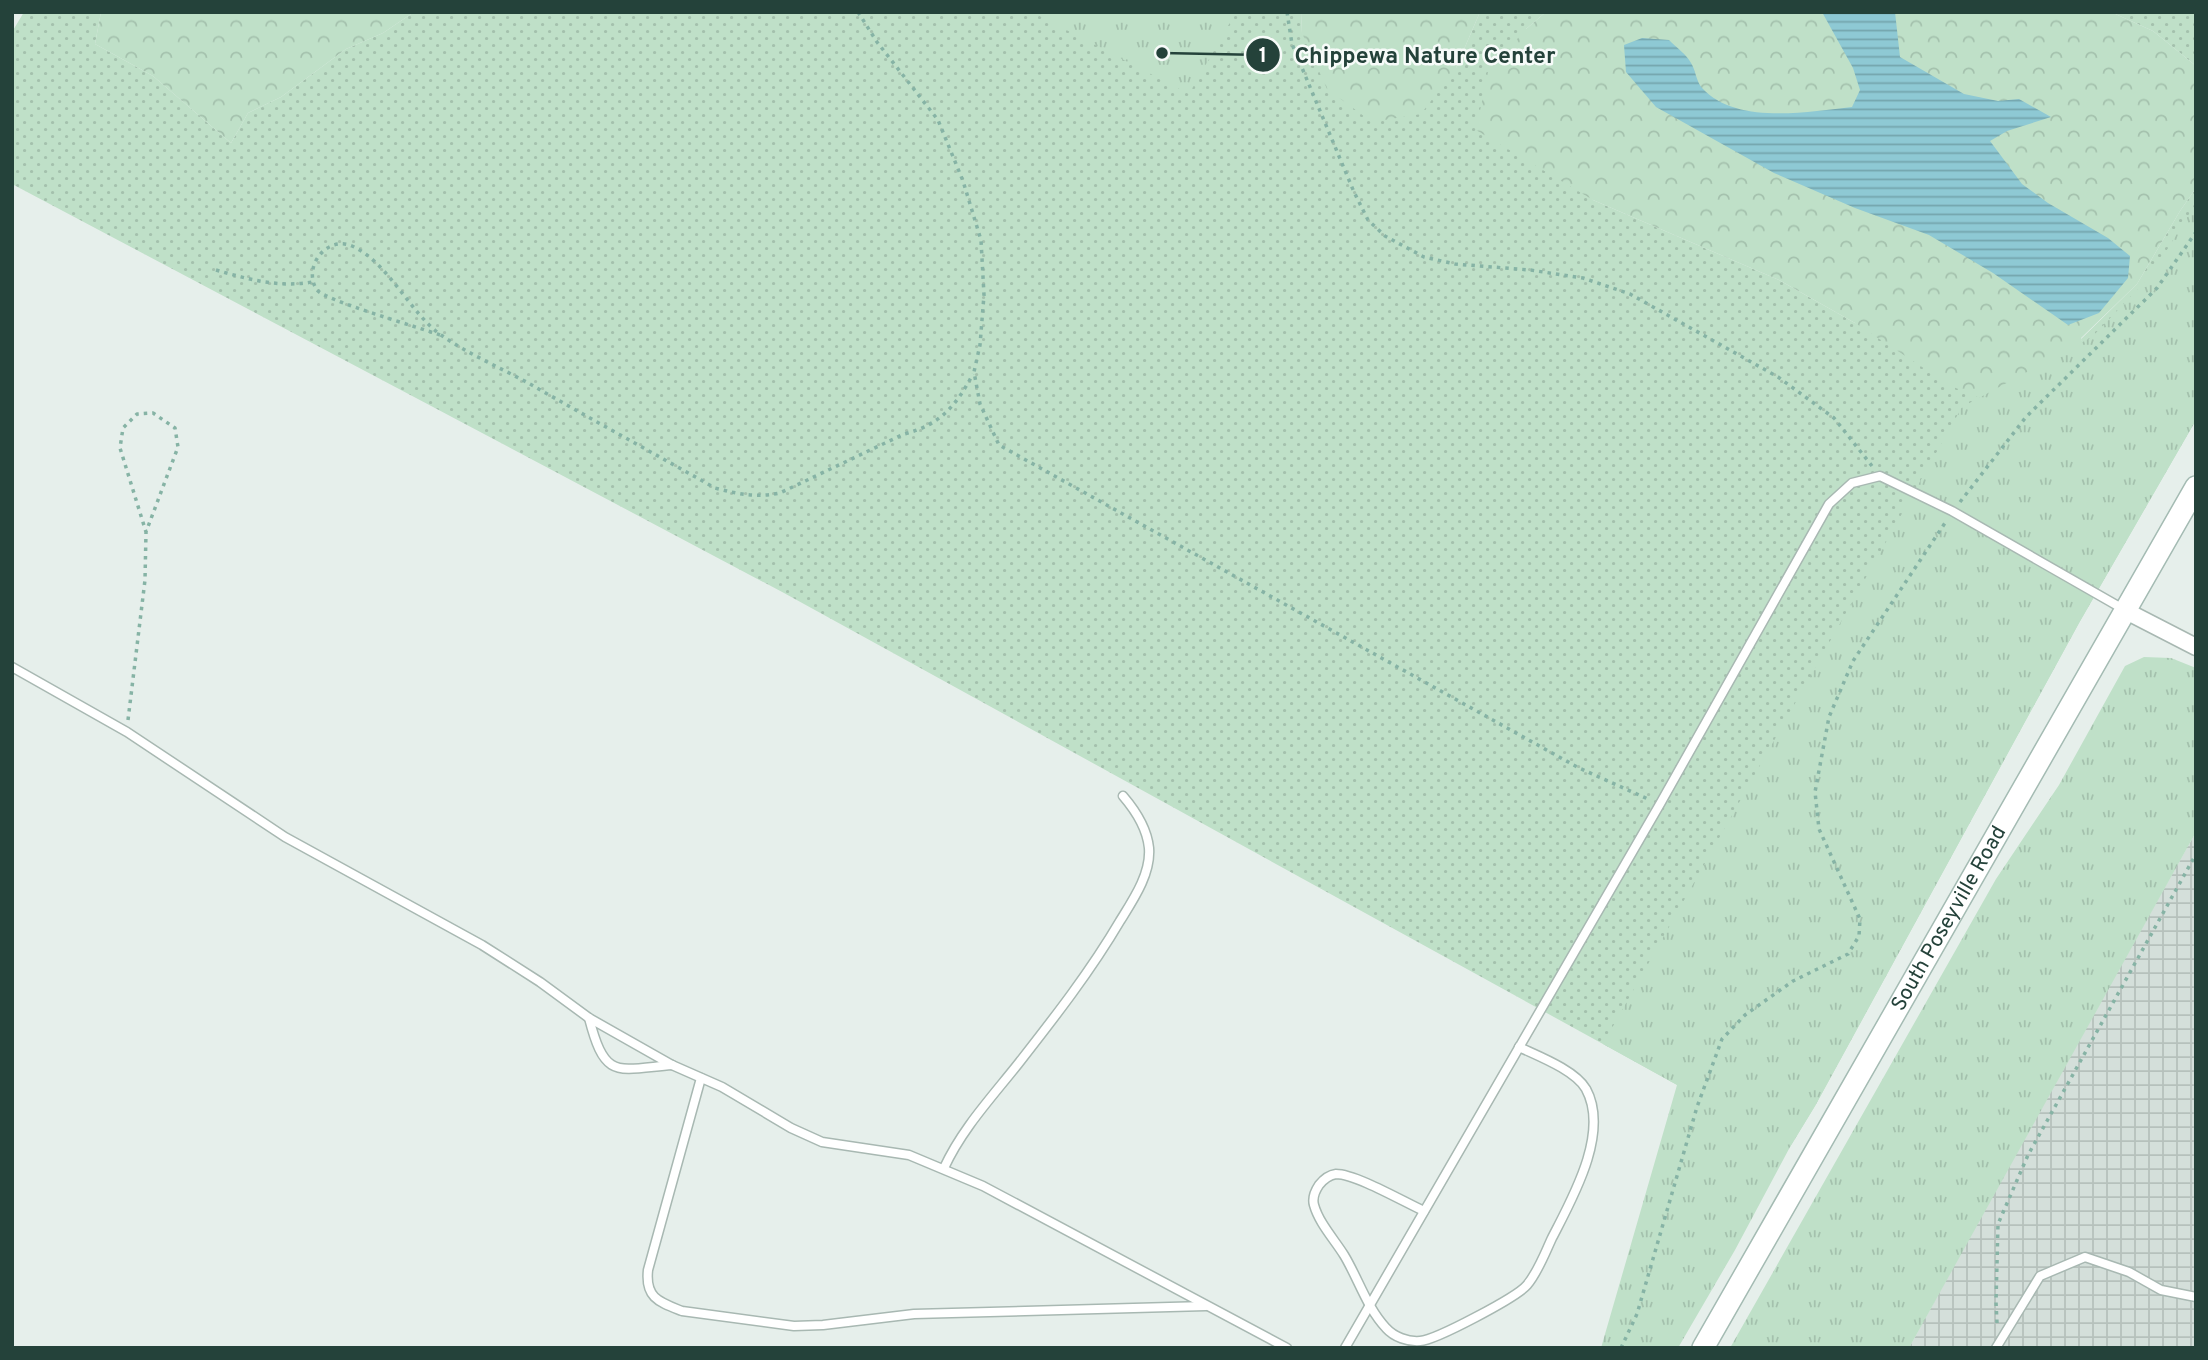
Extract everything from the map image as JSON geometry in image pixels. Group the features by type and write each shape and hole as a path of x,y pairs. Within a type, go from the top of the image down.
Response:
{"main road":[{"name":"South Poseyville Road","path":"1703,1348 2196,487"}],"street":[{"path":"2126,611 2196,648"}],"lane":[{"path":"1345,1348 1660,804 1829,504 1852,483 1880,476 1952,512 2126,611"},
{"path":"12,667 127,732 252,817 482,945 540,982 589,1018 672,1065 822,1142 909,1156 944,1168 983,1186 1287,1348"},
{"path":"944,1168 955,1144 970,1122 1058,1013 1107,943 1135,896 1147,869 1149,848 1135,810 1123,796"},
{"path":"589,1018 599,1053 612,1066 626,1069 672,1065"},
{"path":"1424,1211 1353,1178 1335,1174 1325,1178 1316,1190 1313,1201 1318,1215 1346,1258 1370,1305 1387,1329 1407,1340 1421,1341 1438,1336 1527,1287 1570,1204 1589,1157 1593,1128 1591,1101 1584,1086 1554,1065 1519,1047"},
{"path":"701,1078 648,1270 646,1284 651,1295 665,1305 682,1311 794,1325 823,1325 914,1314 1209,1306"},
{"path":"1998,1345 2040,1276 2085,1257 2129,1272 2161,1290 2196,1297"}],"path":[{"path":"440,335 367,256 349,245 333,244 322,252 313,267 312,282 319,294 440,335 715,488 739,495 762,496 780,493 904,434 925,429 948,411 963,394 974,372 980,345 984,295 981,240 963,181 938,120 877,42 858,12"},
{"path":"1287,12 1293,44 1354,192 1368,220 1385,236 1402,247 1455,264 1530,270 1583,278 1630,294 1778,377 1834,418 1880,476"},
{"path":"1621,1348 1637,1314 1697,1107 1723,1039 1745,1015 1793,981 1848,954 1859,936 1860,919 1819,830 1815,792 1829,717 1853,661 1952,512 2026,417 2157,288 2196,232"},
{"path":"216,270 273,284 296,285 312,282"},
{"path":"974,372 980,404 999,445 1579,768 1660,804"},
{"path":"127,732 145,580 146,531 120,448 123,428 137,414 153,413 174,428 178,447 146,531"},
{"path":"1998,1345 1998,1224 2028,1155 2196,854"}],"shaded area":[{"path":"2196,832 2196,1348 1909,1348 2018,1148"}],"green space":[{"path":"24,12 101,12 95,44 153,76 231,143 248,113 281,97 346,49 383,33 414,12 1301,12 1302,33 1456,68 1480,12 1546,12 1526,29 1593,200 1779,280 1855,323 2091,372 2081,339 2137,284 2196,188 2196,420 2079,623 1790,1147 784,593 12,184 12,32"},
{"path":"101,12 414,12 383,33 346,49 281,97 248,113 231,143 153,76 95,44"},
{"path":"1032,12 1236,12 1189,94"},
{"path":"1301,12 1480,12 1456,68 1421,114 1372,122 1327,89 1302,33"},
{"path":"1546,12 2111,12 2153,31 2196,66 2196,188 2137,284 2081,338 2091,372 1999,406 1951,386 1855,323 1779,280 1593,200 1476,130 1488,72 1526,29"},
{"path":"2111,12 2196,12 2196,66 2153,31"},
{"path":"2196,203 2196,420 2079,623 1815,1106 1678,1348 1601,1348 1677,1085 1603,1044 1962,407 2092,337 2152,274"},
{"path":"2144,657 2171,658 2196,668 2196,832 1909,1348 1730,1348 1996,879 2059,785 2125,666"}],"water":[{"path":"1822,12 1895,12 1900,57 1964,94 1998,101 2019,99 2051,117 2007,131 1990,141 2022,184 2048,203 2108,238 2130,256 2128,278 2099,313 2068,325 1993,273 1929,235 1855,208 1774,173 1656,107 1626,72 1624,45 1642,38 1669,40 1689,60 1702,88 1716,100 1733,107 1752,112 1793,113 1852,107 1860,90 1853,68"}],"place":[{"name":"Chippewa Nature Center","path":"1162,53"}]}
